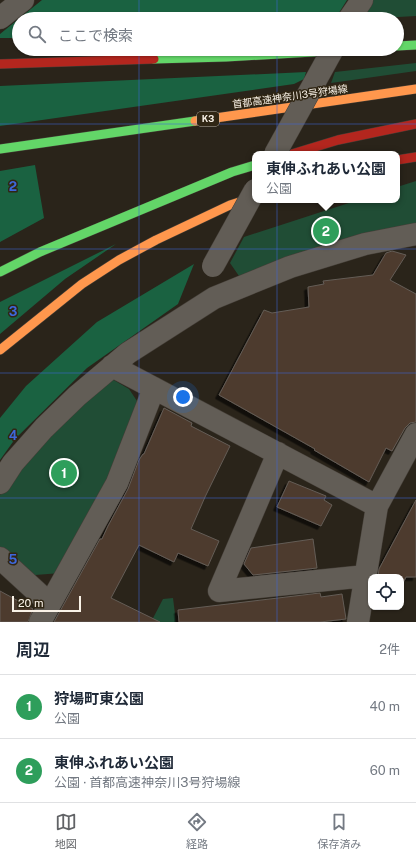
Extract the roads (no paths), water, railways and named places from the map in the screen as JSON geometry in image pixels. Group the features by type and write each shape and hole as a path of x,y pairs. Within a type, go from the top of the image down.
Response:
{"highway":[{"path":"404,46 416,45"},
{"path":"0,64 243,56"},
{"name":"首都高速神奈川3号狩場線","path":"0,149 416,89"},
{"path":"302,151 338,140 416,124"},
{"path":"400,160 416,157"},
{"path":"0,272 47,249 232,172 252,166"},
{"path":"0,350 82,284 119,260 156,240 230,205 252,199"}],"street":[{"path":"0,18 23,0"},
{"path":"277,151 329,56"},
{"path":"214,298 213,266 252,195"},
{"path":"0,483 13,463 44,428 77,396 128,353 214,298 305,263 365,244 416,234"},
{"path":"112,366 377,506"},
{"path":"0,558 45,613 117,483 154,388"},
{"path":"358,622 377,506 416,434"},
{"path":"278,453 219,591 366,576"}],"place":[{"name":"東伸ふれあい公園","path":"326,231"},
{"name":"狩場町東公園","path":"64,473"}]}
